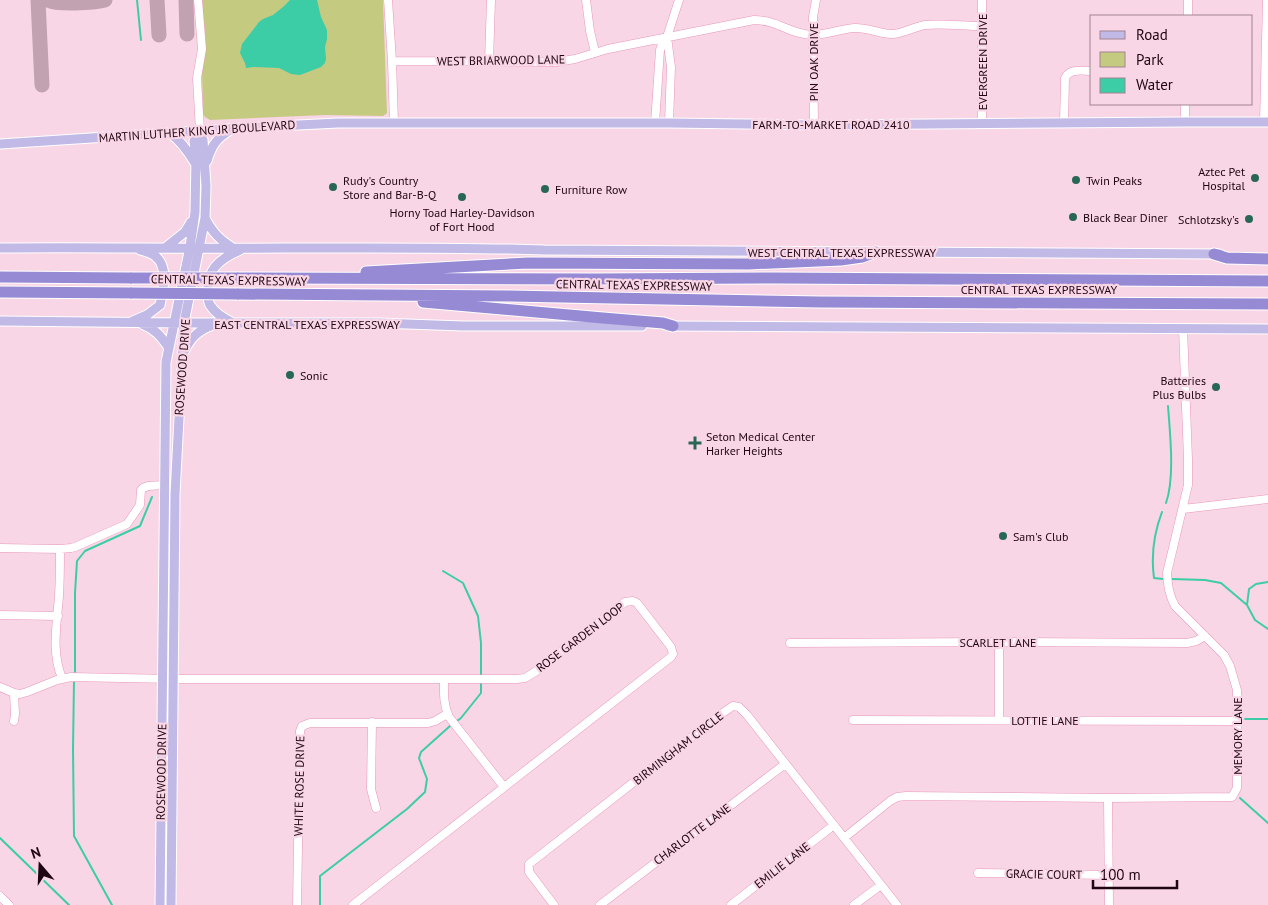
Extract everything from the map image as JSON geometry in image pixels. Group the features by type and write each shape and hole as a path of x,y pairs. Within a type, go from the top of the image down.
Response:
{"highway":[{"path":"327,278 348,272 528,263 748,264 841,260 862,257 876,252"},
{"path":"1214,254 1227,258 1268,258"},
{"name":"CENTRAL TEXAS EXPRESSWAY","path":"0,277 1268,281"},
{"name":"CENTRAL TEXAS EXPRESSWAY","path":"0,292 510,296 820,302 1268,304"},
{"path":"395,296 412,301 663,322 673,326"}],"main road":[{"name":"FARM-TO-MARKET ROAD 2410","path":"394,123 814,125 1266,122"},
{"name":"MARTIN LUTHER KING JR BOULEVARD","path":"0,144 233,128 309,124 394,123"},
{"path":"205,166 210,150 220,136 233,128"},
{"name":"ROSEWOOD DRIVE","path":"160,905 166,362 190,247 195,212 194,141 200,131"},
{"name":"ROSEWOOD DRIVE","path":"171,905 175,494 184,323 205,218 204,140 200,131"},
{"path":"170,133 178,139 195,163"},
{"path":"165,248 185,232 195,212"},
{"path":"205,218 214,234 223,242 238,248"},
{"path":"0,248 238,248"},
{"path":"133,322 147,315 160,304 163,287 163,266 155,255 134,248"},
{"path":"233,323 218,315 208,303 207,283 216,264 238,248"},
{"name":"WEST CENTRAL TEXAS EXPRESSWAY","path":"238,248 1268,254"},
{"name":"EAST CENTRAL TEXAS EXPRESSWAY","path":"0,321 380,323 463,326 673,326"},
{"path":"133,322 150,327 156,331 168,348"},
{"path":"182,355 193,337 203,329 217,323"},
{"path":"673,326 1268,329"}],"street":[{"path":"198,0 202,49 196,78 200,131"},
{"path":"388,0 394,123"},
{"path":"489,62 491,0"},
{"path":"586,0 595,52"},
{"path":"655,123 660,50 667,38 679,0"},
{"name":"PIN OAK DRIVE","path":"814,125 813,17 816,0"},
{"name":"EVERGREEN DRIVE","path":"982,0 982,124"},
{"path":"1188,0 1188,15"},
{"path":"1266,122 1267,0"},
{"name":"WEST BRIARWOOD LANE","path":"392,61 557,62 575,59 608,49 754,20 771,22 795,33 813,35 824,35 857,28 893,34 924,26 982,26"},
{"path":"667,38 671,67 669,123"},
{"path":"1064,122 1065,78 1067,73 1072,71 1090,71"},
{"path":"1185,105 1185,122"},
{"name":"MEMORY LANE","path":"844,838 890,801 897,797 906,796 1232,797 1237,788 1237,690 1230,666 1224,655 1176,606 1170,597 1168,588 1167,573 1188,485 1183,328"},
{"path":"0,548 71,548 127,524 140,505 142,488 164,485"},
{"path":"1183,509 1268,499"},
{"path":"60,548 56,656 62,678"},
{"name":"ROSE GARDEN LOOP","path":"14,694 27,692 70,676 173,679 444,678 509,680 525,678 625,602 636,602 671,647 673,654 671,657 352,905"},
{"path":"0,615 58,616"},
{"name":"SCARLET LANE","path":"790,643 1187,643 1205,636"},
{"path":"999,720 1000,642"},
{"path":"444,678 444,703 447,714 504,788"},
{"path":"0,687 14,694 14,721"},
{"name":"BIRMINGHAM CIRCLE","path":"554,905 529,872 529,864 733,706 739,707 897,905"},
{"name":"WHITE ROSE DRIVE","path":"297,905 300,731 302,726 310,722 428,723 447,714"},
{"name":"LOTTIE LANE","path":"854,720 1237,721"},
{"path":"372,722 371,789 376,808"},
{"name":"CHARLOTTE LANE","path":"600,905 785,764"},
{"path":"1108,798 1109,905"},
{"name":"EMILIE LANE","path":"731,905 834,825"},
{"name":"GRACIE COURT","path":"978,873 1109,875"},
{"path":"854,905 881,884"},
{"path":"0,896 9,905"}],"green space":[{"path":"202,0 383,0 387,113 383,116 325,115 210,120 205,117 203,113 202,71 206,44"}],"water":[{"path":"290,0 317,0 321,17 327,30 325,63 321,67 300,75 291,74 279,68 246,68 240,53 242,44 259,22 273,15"}],"waterway":[{"path":"137,0 141,40"},
{"path":"1166,503 1169,493 1171,468 1168,406"},
{"path":"75,672 77,561 85,551 140,526 152,497"},
{"path":"1162,512 1155,536 1153,561 1154,578 1163,579"},
{"path":"443,571 463,583 478,616 481,643 481,675"},
{"path":"1172,579 1205,580 1221,583 1247,605 1255,620 1268,629"},
{"path":"1247,605 1249,589 1256,584 1268,582"},
{"path":"74,681 74,836 112,905"},
{"path":"457,721 481,693 481,684"},
{"path":"1240,719 1268,719"},
{"path":"320,905 320,876 407,809 425,792 427,779 419,758 421,752 450,726"},
{"path":"1240,798 1268,823"},
{"path":"0,838 69,905"}],"taxiway":[{"path":"38,0 42,85"},
{"path":"48,0 59,3 105,0"},
{"path":"157,0 159,35"},
{"path":"186,0 187,34"}],"place":[{"name":"Aztec Pet Hospital","path":"1255,178"},
{"name":"Twin Peaks","path":"1076,180"},
{"name":"Rudy's Country Store and Bar-B-Q","path":"333,187"},
{"name":"Furniture Row","path":"545,189"},
{"name":"Horny Toad Harley-Davidson of Fort Hood","path":"462,197"},
{"name":"Black Bear Diner","path":"1073,217"},
{"name":"Schlotzsky's","path":"1249,219"},
{"name":"Sonic","path":"290,375"},
{"name":"Batteries Plus Bulbs","path":"1216,387"},
{"name":"Seton Medical Center Harker Heights","path":"695,443"},
{"name":"Sam's Club","path":"1003,536"}]}
